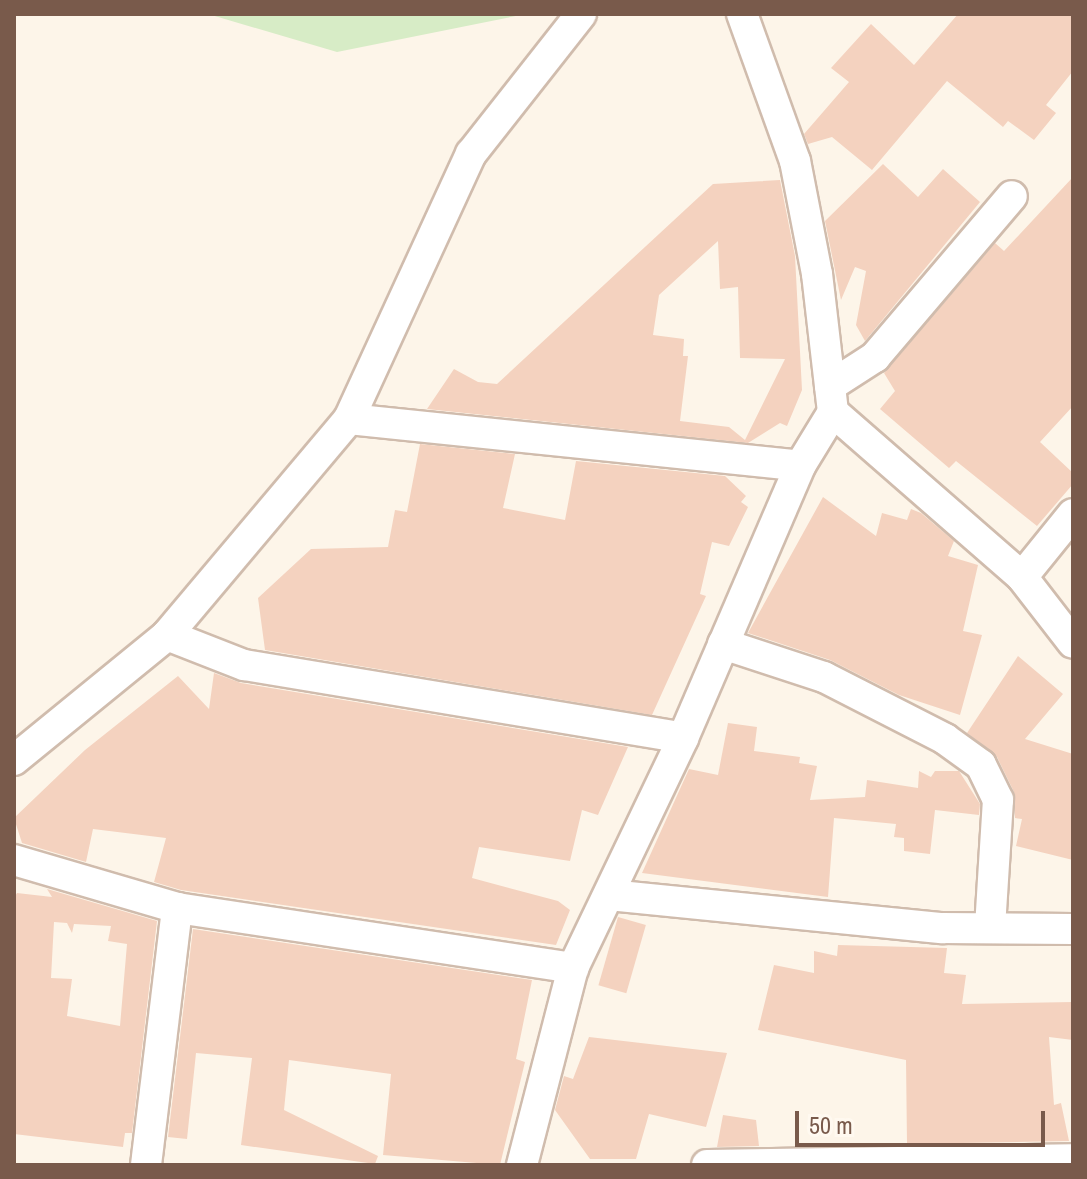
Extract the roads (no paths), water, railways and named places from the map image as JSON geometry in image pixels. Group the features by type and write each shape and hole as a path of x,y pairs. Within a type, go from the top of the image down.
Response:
{"street":[{"path":"14,760 167,635 349,419 471,154 581,14"},
{"path":"742,14 795,161 817,274 831,399 1022,577 1073,643"},
{"path":"522,1165 573,968 683,738 831,399 875,357 1012,196"},
{"path":"349,419 800,466"},
{"path":"1022,577 1073,514"},
{"path":"167,635 244,665 683,738"},
{"path":"723,644 824,677 945,739 981,765 998,800 990,928"},
{"path":"14,860 177,908 573,968"},
{"path":"609,895 990,928 1073,929"},
{"path":"146,1165 177,908"},
{"path":"707,1165 1073,1159"}]}
